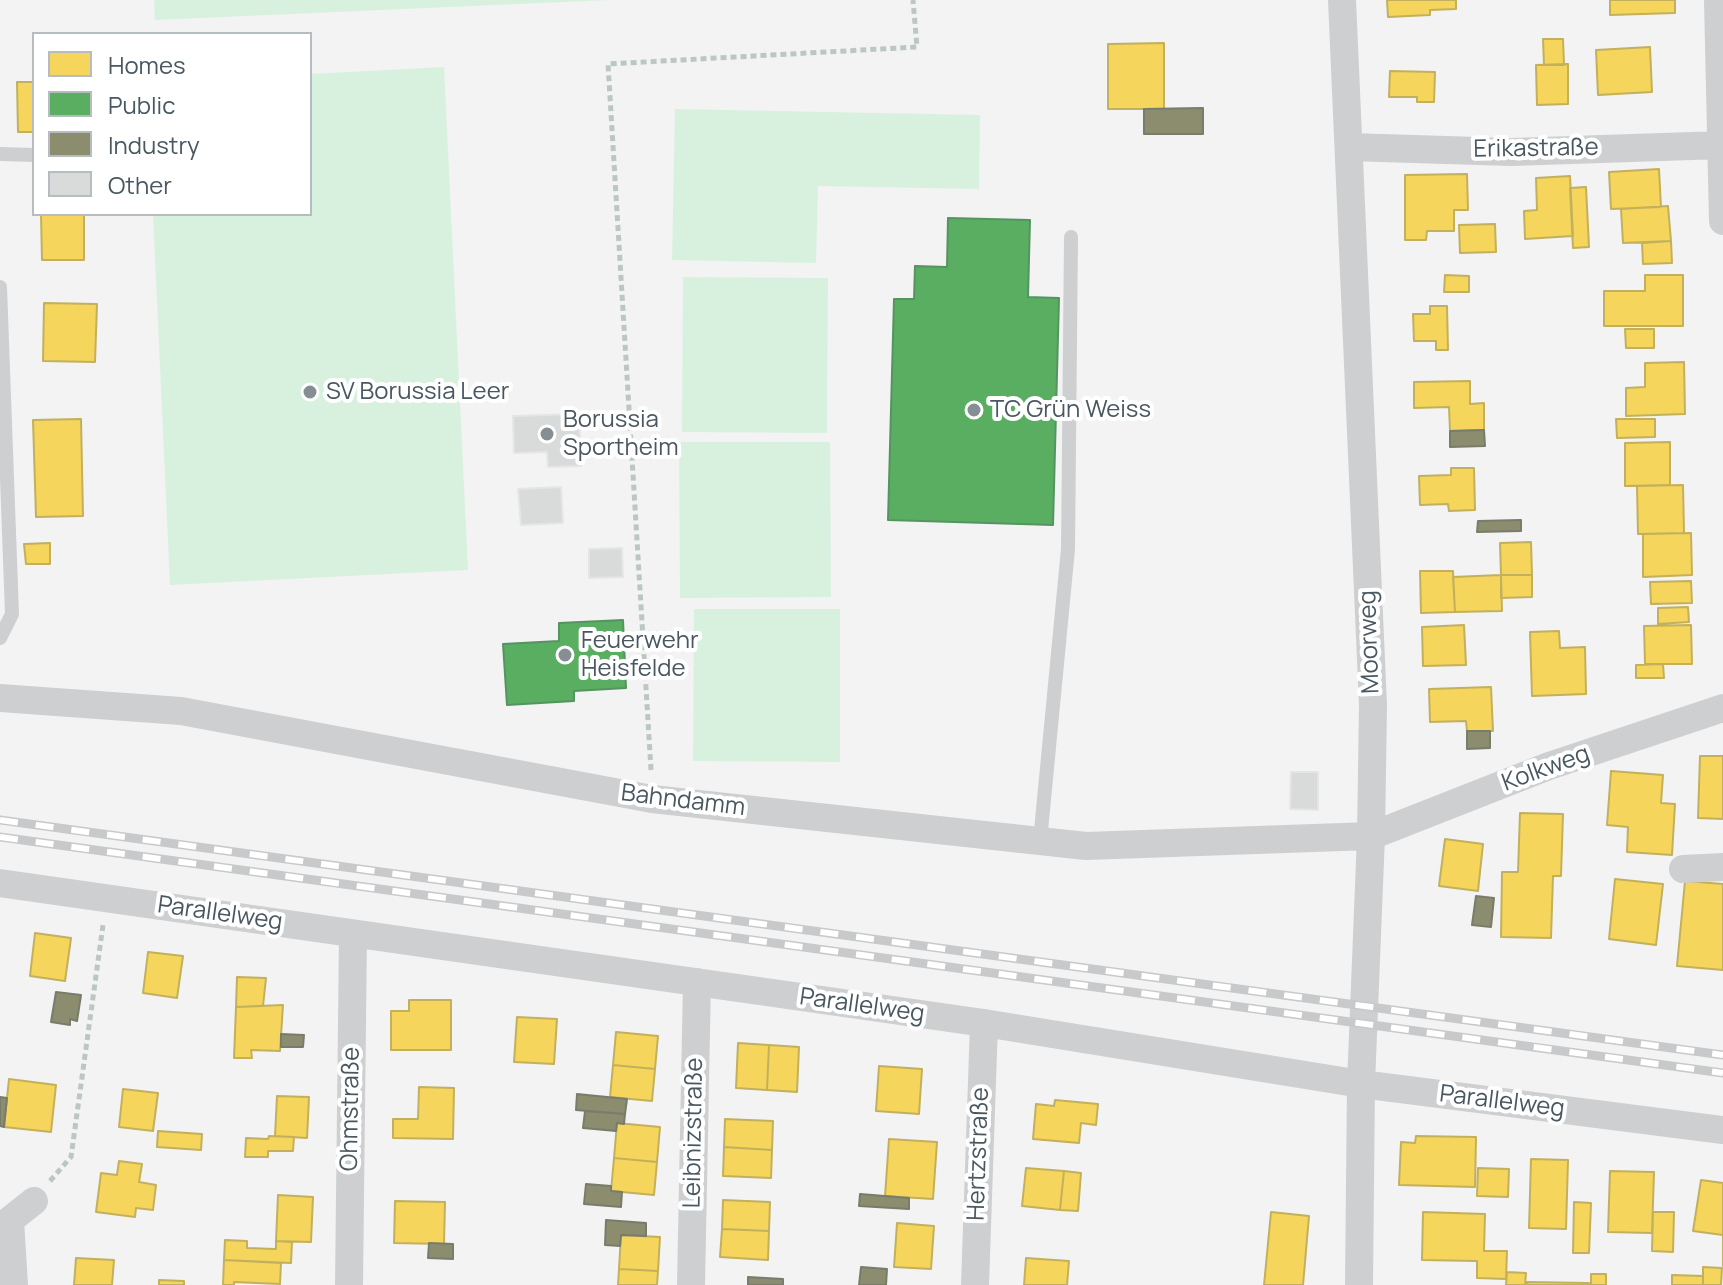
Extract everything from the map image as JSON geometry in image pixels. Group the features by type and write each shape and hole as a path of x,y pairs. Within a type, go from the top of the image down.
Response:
{"street":[{"name":"Moorweg","path":"1342,0 1373,705 1361,1084 1359,1285"},
{"path":"1718,0 1723,221"},
{"name":"Erikastraße","path":"1349,147 1511,152 1722,145"},
{"name":"Bahndamm","path":"0,698 181,711 652,799 1086,846 1371,836"},
{"name":"Kolkweg","path":"1371,836 1549,766 1723,708"},
{"path":"1683,869 1723,867"},
{"name":"Parallelweg","path":"0,883 984,1023 1361,1084 1723,1130"},
{"name":"Ohmstraße","path":"349,1285 353,934"},
{"name":"Leibnizstraße","path":"691,1285 697,982"},
{"name":"Hertzstraße","path":"975,1285 984,1023"},
{"path":"14,1285 10,1220 34,1201"}],"lane":[{"path":"0,154 32,155"},
{"path":"1040,841 1068,549 1071,237"},
{"path":"0,287 12,614 0,638"}],"path":[{"path":"652,799 608,64 917,47 913,0"},
{"path":"34,1201 71,1157 107,897"}],"green space":[{"path":"154,0 609,0 155,20"},
{"name":"SV Borussia Leer","path":"444,67 468,570 170,585 153,216 312,216 312,74"},
{"path":"675,109 980,115 979,189 818,186 816,263 672,260"},
{"path":"683,277 828,278 827,433 682,432"},
{"path":"679,442 830,442 831,597 680,598"},
{"path":"694,609 840,609 840,762 693,761"}],"building: Homes":[{"path":"1387,0 1456,0 1456,9 1430,10 1430,15 1388,17"},
{"path":"1610,0 1675,0 1675,13 1610,15"},
{"path":"1543,39 1563,39 1564,65 1544,65"},
{"path":"1164,43 1164,109 1108,109 1108,44"},
{"path":"1650,47 1652,92 1598,95 1596,50"},
{"path":"1568,64 1568,104 1537,105 1536,65"},
{"path":"1390,71 1435,72 1434,102 1417,102 1417,97 1389,97"},
{"path":"17,82 32,82 32,132 18,132"},
{"path":"1659,169 1661,207 1611,209 1609,172"},
{"path":"1467,174 1468,210 1454,210 1454,231 1427,231 1426,240 1405,240 1405,175"},
{"path":"1570,176 1573,236 1525,239 1524,211 1537,210 1536,178"},
{"path":"1586,187 1589,247 1573,248 1570,188"},
{"path":"1668,206 1671,241 1623,243 1621,209"},
{"path":"41,216 84,216 84,260 42,260"},
{"path":"1495,224 1496,252 1460,253 1459,225"},
{"path":"1671,241 1672,263 1643,264 1642,243"},
{"path":"1445,275 1469,276 1469,292 1444,292"},
{"path":"1645,275 1683,275 1683,326 1604,326 1604,291 1645,291"},
{"path":"44,303 97,304 95,362 43,361"},
{"path":"1430,306 1447,306 1448,350 1436,350 1436,341 1414,341 1413,314 1430,314"},
{"path":"1625,329 1654,329 1654,348 1626,348"},
{"path":"1684,362 1685,414 1626,416 1626,388 1645,387 1645,363"},
{"path":"1470,381 1470,404 1484,403 1484,430 1450,431 1449,407 1414,408 1414,382"},
{"path":"81,419 83,516 36,517 33,420"},
{"path":"1616,419 1655,419 1655,437 1617,438"},
{"path":"1670,442 1670,485 1625,486 1625,443"},
{"path":"1451,468 1474,468 1475,510 1449,511 1448,504 1420,505 1419,476 1451,475"},
{"path":"1683,485 1684,533 1638,534 1637,486"},
{"path":"1691,533 1692,575 1643,577 1643,534"},
{"path":"1531,542 1532,575 1501,575 1500,543"},
{"path":"50,543 50,564 26,564 24,544"},
{"path":"1420,571 1453,571 1455,612 1421,613"},
{"path":"1501,575 1502,611 1455,612 1453,577"},
{"path":"1501,575 1532,575 1532,597 1501,598"},
{"path":"1691,581 1692,603 1651,604 1650,582"},
{"path":"1688,607 1689,622 1658,624 1658,608"},
{"path":"1464,625 1466,665 1423,666 1422,627"},
{"path":"1691,625 1692,664 1645,664 1644,626"},
{"path":"1559,631 1560,648 1585,647 1586,694 1532,696 1530,632"},
{"path":"1663,664 1664,678 1636,678 1636,665"},
{"path":"1491,687 1493,731 1467,731 1466,721 1430,722 1429,689"},
{"path":"1700,756 1723,756 1723,819 1698,818"},
{"path":"1611,771 1663,775 1661,803 1675,804 1672,855 1627,852 1628,827 1607,825"},
{"path":"1520,813 1563,814 1561,876 1553,876 1551,938 1501,937 1502,872 1518,872"},
{"path":"1445,839 1483,844 1478,891 1439,886"},
{"path":"1615,879 1663,884 1656,945 1609,939"},
{"path":"1685,881 1723,884 1723,970 1677,966"},
{"path":"35,933 71,938 65,981 30,976"},
{"path":"148,952 183,956 177,998 143,993"},
{"path":"237,977 266,978 263,1006 236,1007"},
{"path":"409,1000 451,1000 451,1050 391,1050 391,1011 409,1011"},
{"path":"283,1005 280,1051 251,1050 252,1058 234,1058 236,1007"},
{"path":"517,1017 557,1019 554,1064 514,1062"},
{"path":"616,1032 658,1036 655,1069 613,1065"},
{"path":"738,1043 769,1045 767,1090 736,1088"},
{"path":"769,1045 799,1047 797,1092 767,1090"},
{"path":"613,1065 655,1069 652,1101 610,1097"},
{"path":"879,1066 922,1069 919,1114 876,1111"},
{"path":"9,1079 56,1085 51,1132 4,1127"},
{"path":"419,1087 454,1088 453,1139 393,1138 393,1119 418,1119"},
{"path":"123,1089 158,1093 153,1131 119,1127"},
{"path":"277,1096 309,1097 307,1138 275,1136"},
{"path":"1055,1100 1098,1104 1096,1125 1081,1123 1079,1143 1033,1139 1036,1104 1054,1106"},
{"path":"725,1119 773,1121 772,1150 724,1147"},
{"path":"617,1123 660,1127 657,1162 614,1158"},
{"path":"158,1131 202,1134 201,1150 157,1147"},
{"path":"269,1136 294,1137 293,1151 268,1151 268,1157 245,1157 246,1138 268,1139"},
{"path":"1416,1136 1476,1137 1475,1187 1399,1185 1401,1142 1415,1143"},
{"path":"889,1139 937,1142 933,1199 885,1196"},
{"path":"724,1147 772,1150 771,1178 723,1176"},
{"path":"614,1158 657,1162 654,1195 611,1191"},
{"path":"1531,1159 1568,1160 1566,1229 1529,1228"},
{"path":"119,1161 142,1164 139,1182 156,1185 153,1210 136,1208 135,1217 96,1212 101,1173 117,1175"},
{"path":"1026,1168 1064,1171 1060,1210 1022,1206"},
{"path":"1478,1168 1509,1169 1508,1197 1477,1196"},
{"path":"1064,1171 1081,1173 1078,1211 1060,1210"},
{"path":"1610,1171 1654,1172 1652,1233 1608,1232"},
{"path":"1701,1180 1723,1183 1723,1235 1693,1231"},
{"path":"278,1195 313,1197 311,1242 276,1241"},
{"path":"723,1200 770,1202 769,1231 722,1229"},
{"path":"395,1201 445,1202 444,1244 394,1243"},
{"path":"1574,1202 1591,1203 1589,1253 1573,1253"},
{"path":"1271,1212 1309,1216 1303,1285 1264,1285"},
{"path":"1423,1212 1485,1214 1484,1251 1507,1251 1506,1279 1477,1278 1477,1261 1422,1260"},
{"path":"1653,1212 1674,1212 1673,1252 1652,1251"},
{"path":"897,1223 934,1226 931,1269 894,1267"},
{"path":"722,1229 769,1231 768,1260 720,1257"},
{"path":"621,1235 660,1237 658,1271 619,1269"},
{"path":"225,1240 247,1241 247,1248 276,1249 276,1241 292,1242 291,1263 224,1260"},
{"path":"76,1258 114,1260 112,1285 74,1285"},
{"path":"1026,1258 1069,1261 1067,1285 1024,1285"},
{"path":"224,1260 281,1263 280,1284 234,1282 234,1285 223,1285"},
{"path":"1703,1267 1722,1268 1721,1285 1703,1285"},
{"path":"619,1269 658,1271 657,1285 618,1285"},
{"path":"1507,1272 1526,1273 1525,1285 1506,1285"},
{"path":"1591,1274 1606,1274 1606,1285 1591,1285"},
{"path":"1672,1275 1703,1276 1703,1285 1672,1285"},
{"path":"159,1280 184,1281 184,1285 159,1285"},
{"path":"1527,1282 1589,1283 1589,1285 1527,1285"}],"building: Public":[{"name":"TC Grün Weiss","path":"948,218 1030,220 1028,297 1059,298 1053,525 888,520 894,299 914,299 915,266 947,267"},
{"path":"623,620 626,688 574,691 574,701 507,705 503,644 559,641 559,623"}],"building: Industry":[{"path":"1203,108 1203,134 1144,134 1144,109"},
{"path":"1484,430 1485,446 1450,447 1450,431"},
{"path":"1521,520 1521,531 1477,532 1478,521"},
{"path":"1467,731 1490,731 1490,748 1467,749"},
{"path":"1476,896 1494,898 1491,927 1472,925"},
{"path":"56,992 81,995 77,1021 70,1019 70,1025 51,1022"},
{"path":"281,1034 304,1035 303,1047 281,1047"},
{"path":"577,1094 627,1099 625,1114 576,1110"},
{"path":"0,1097 7,1098 4,1127 0,1126"},
{"path":"585,1111 625,1114 624,1124 617,1123 616,1131 583,1128"},
{"path":"586,1184 611,1186 611,1191 622,1192 621,1207 584,1204"},
{"path":"860,1194 909,1198 909,1209 859,1206"},
{"path":"606,1220 646,1223 646,1236 621,1235 620,1246 605,1245"},
{"path":"429,1243 453,1244 453,1259 428,1258"},
{"path":"861,1267 887,1269 886,1285 859,1285"},
{"path":"748,1277 783,1279 783,1285 748,1285"}],"building: Other":[{"name":"Borussia Sportheim","path":"579,414 581,466 548,467 547,452 514,453 513,416"},
{"path":"561,487 563,523 521,525 518,489"},
{"path":"622,548 623,577 589,578 589,549"},
{"path":"1291,772 1318,772 1318,810 1290,809"}],"railway":[{"path":"0,820 1723,1055"},
{"path":"0,837 1723,1073"}],"place":[{"name":"SV Borussia Leer","path":"310,392"},
{"name":"TC Grün Weiss","path":"974,410"},
{"name":"Borussia Sportheim","path":"547,434"},
{"name":"Feuerwehr Heisfelde","path":"565,655"}]}
